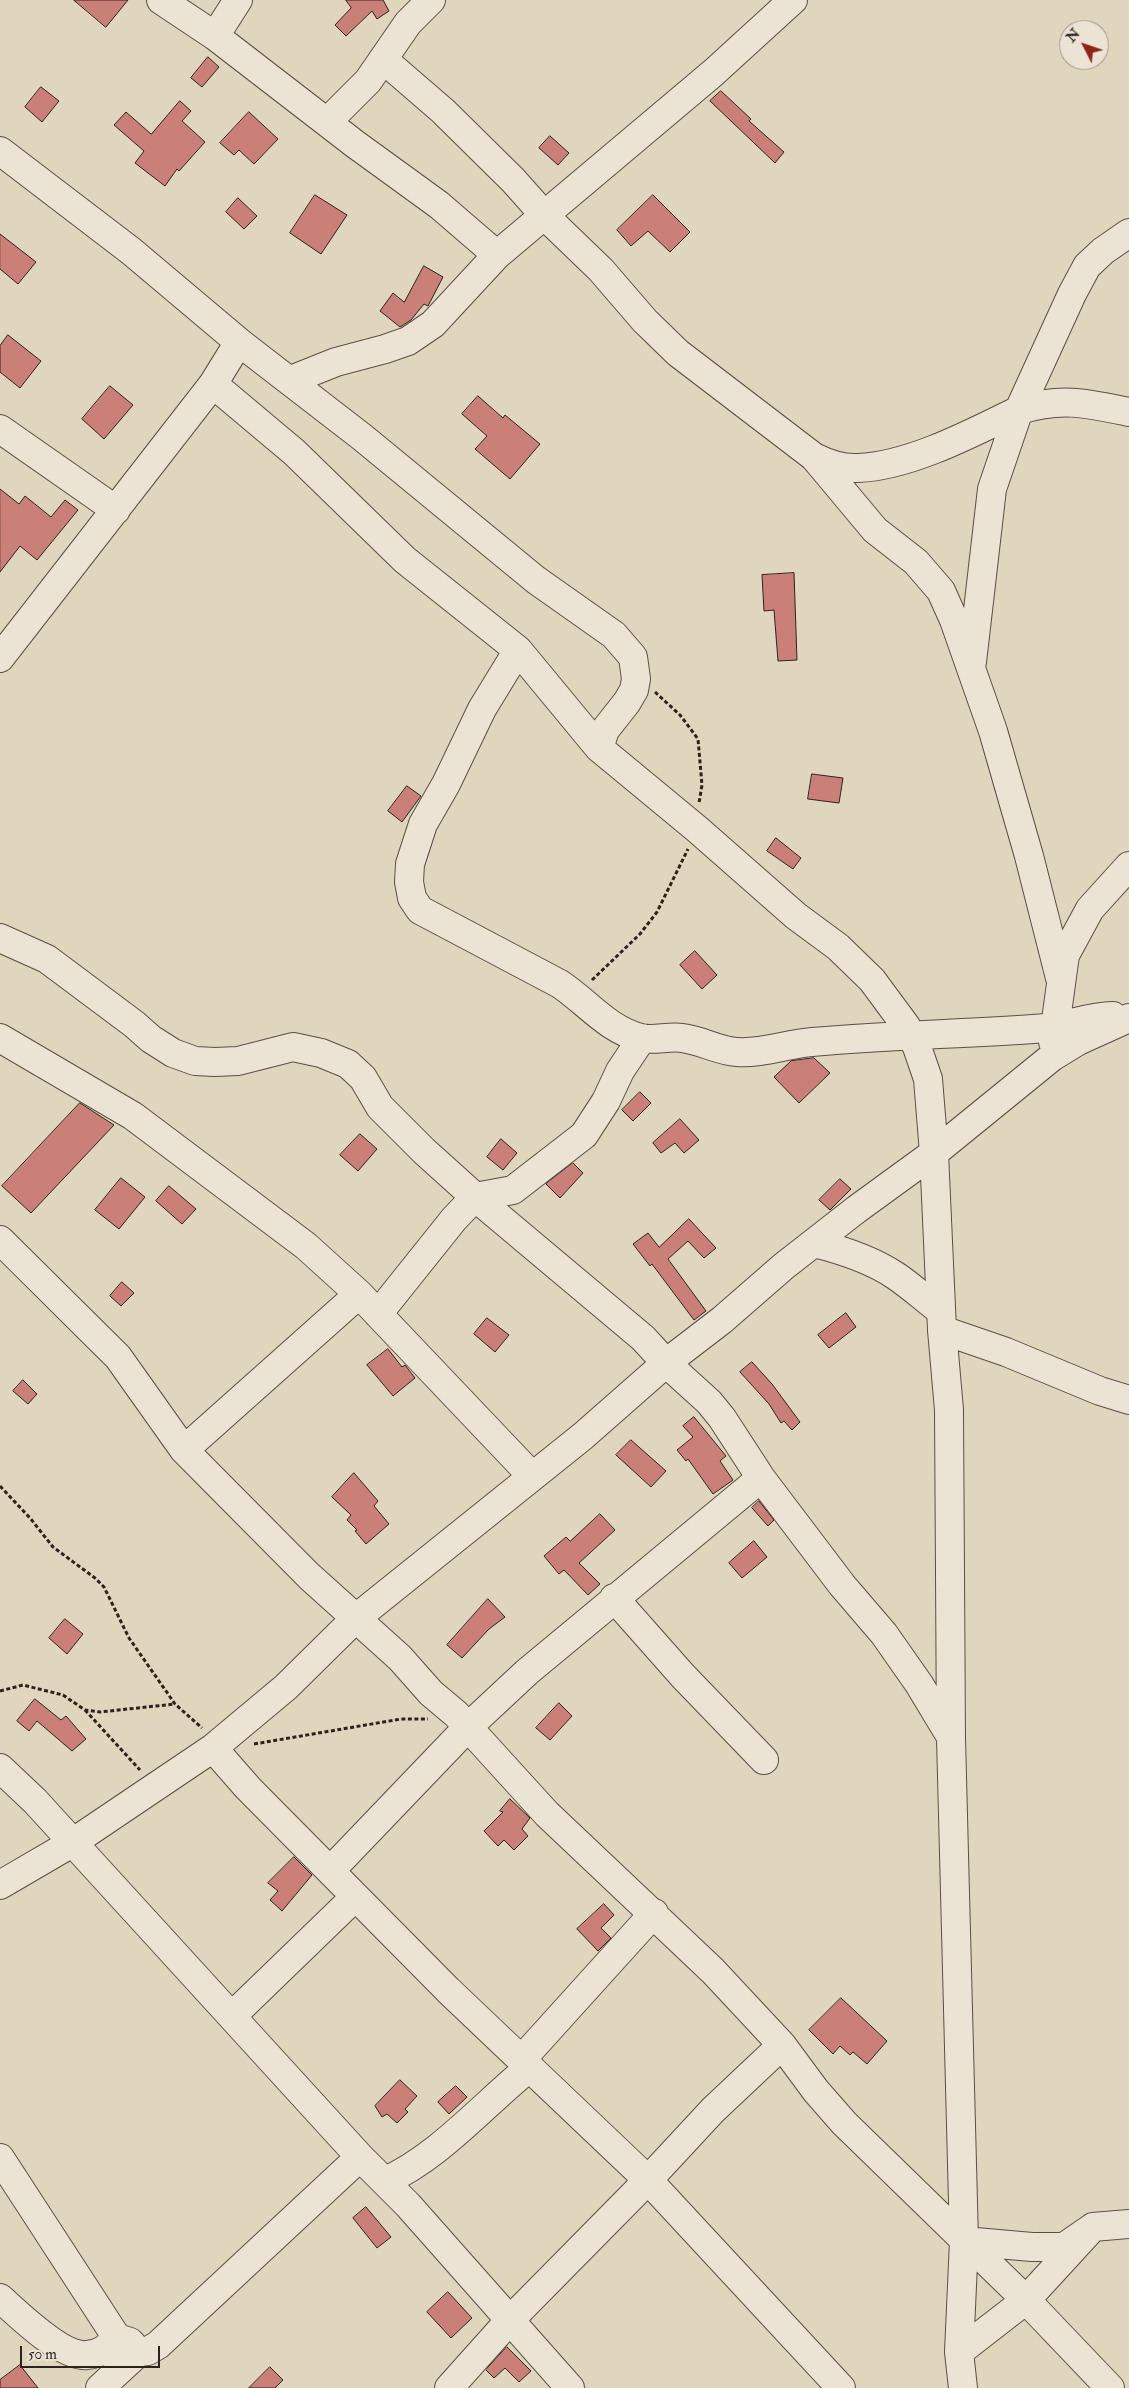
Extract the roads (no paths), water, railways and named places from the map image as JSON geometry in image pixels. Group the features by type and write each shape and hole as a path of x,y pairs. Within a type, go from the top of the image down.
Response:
{"street":[{"path":"161,0 215,36 439,205 497,256"},
{"path":"215,36 238,0"},
{"path":"327,122 345,107 384,60 408,23 431,0"},
{"path":"291,380 336,362 408,341 433,324 497,256 762,30 787,2"},
{"path":"384,60 443,111 513,180 545,216 601,270 645,321 678,353 814,457 831,465 857,468 886,464 915,457 1019,410 1035,405 1074,401 1129,412"},
{"path":"0,151 131,251 239,342 291,380 536,580 614,635 633,657 636,679 634,690 605,730 599,748"},
{"path":"972,671 992,489 1019,410 1072,294 1087,266 1103,251 1129,233"},
{"path":"0,658 213,384 239,342"},
{"path":"213,384 294,452 405,560 518,650 599,748 697,829 796,916 838,947 872,980 917,1047 928,1080 934,1153 941,1321 949,1410 951,1738 964,2241 959,2352 962,2388"},
{"path":"0,428 116,510"},
{"path":"814,457 875,530 916,562 941,591 954,620 993,731 1024,837 1060,978"},
{"path":"518,650 482,709 446,784 423,824 410,864 409,882 412,898 420,910 428,915 560,984 578,996 598,1016 617,1028 642,1038 685,1038 736,1052 813,1042 848,1041 909,1034 984,1033 1055,1027 1090,1018 1129,1017"},
{"path":"1052,1057 1060,978 1065,955 1081,922 1090,909 1129,866"},
{"path":"0,938 47,959 134,1024 151,1039 173,1053 195,1061 238,1061 293,1047 321,1053 348,1064 363,1078 372,1096 397,1126 475,1197 643,1338 666,1363 710,1402 761,1478 842,1585 884,1634 919,1684 951,1738"},
{"path":"0,1885 72,1843 213,1748 286,1687 355,1619 583,1436 666,1363 722,1320 814,1243 934,1153 1052,1057 1078,1040 1129,1017"},
{"path":"0,1038 133,1116 306,1246 359,1294 532,1476"},
{"path":"378,1314 454,1219 475,1197 513,1190 584,1135 606,1101 620,1071 642,1038"},
{"path":"0,1240 118,1357 184,1450 309,1576 400,1658 431,1693 462,1721 547,1814 654,1913 713,1971 782,2045 816,2092 844,2123 1026,2300 1110,2388"},
{"path":"814,1243 845,1251 871,1262 895,1276 941,1321 1050,1371 1129,1400"},
{"path":"184,1450 359,1294"},
{"path":"331,1870 462,1721 527,1672 761,1478"},
{"path":"614,1598 683,1676 764,1760"},
{"path":"213,1748 248,1788 448,1990 648,2180 841,2388"},
{"path":"0,1768 34,1801 360,2157 408,2205 508,2321 570,2388"},
{"path":"232,2016 355,1897"},
{"path":"384,2181 403,2173 435,2148 526,2063 654,1913"},
{"path":"449,2388 508,2321 648,2180 713,2110 782,2045"},
{"path":"100,2388 139,2352 148,2351 158,2345 360,2157"},
{"path":"0,2158 117,2338 130,2342 139,2352"},
{"path":"964,2241 1032,2247 1064,2247 1093,2227 1129,2224"},
{"path":"959,2352 986,2333 1026,2300 1093,2227"},
{"path":"0,2298 58,2345 73,2353 95,2354 104,2350 117,2338"}]}
